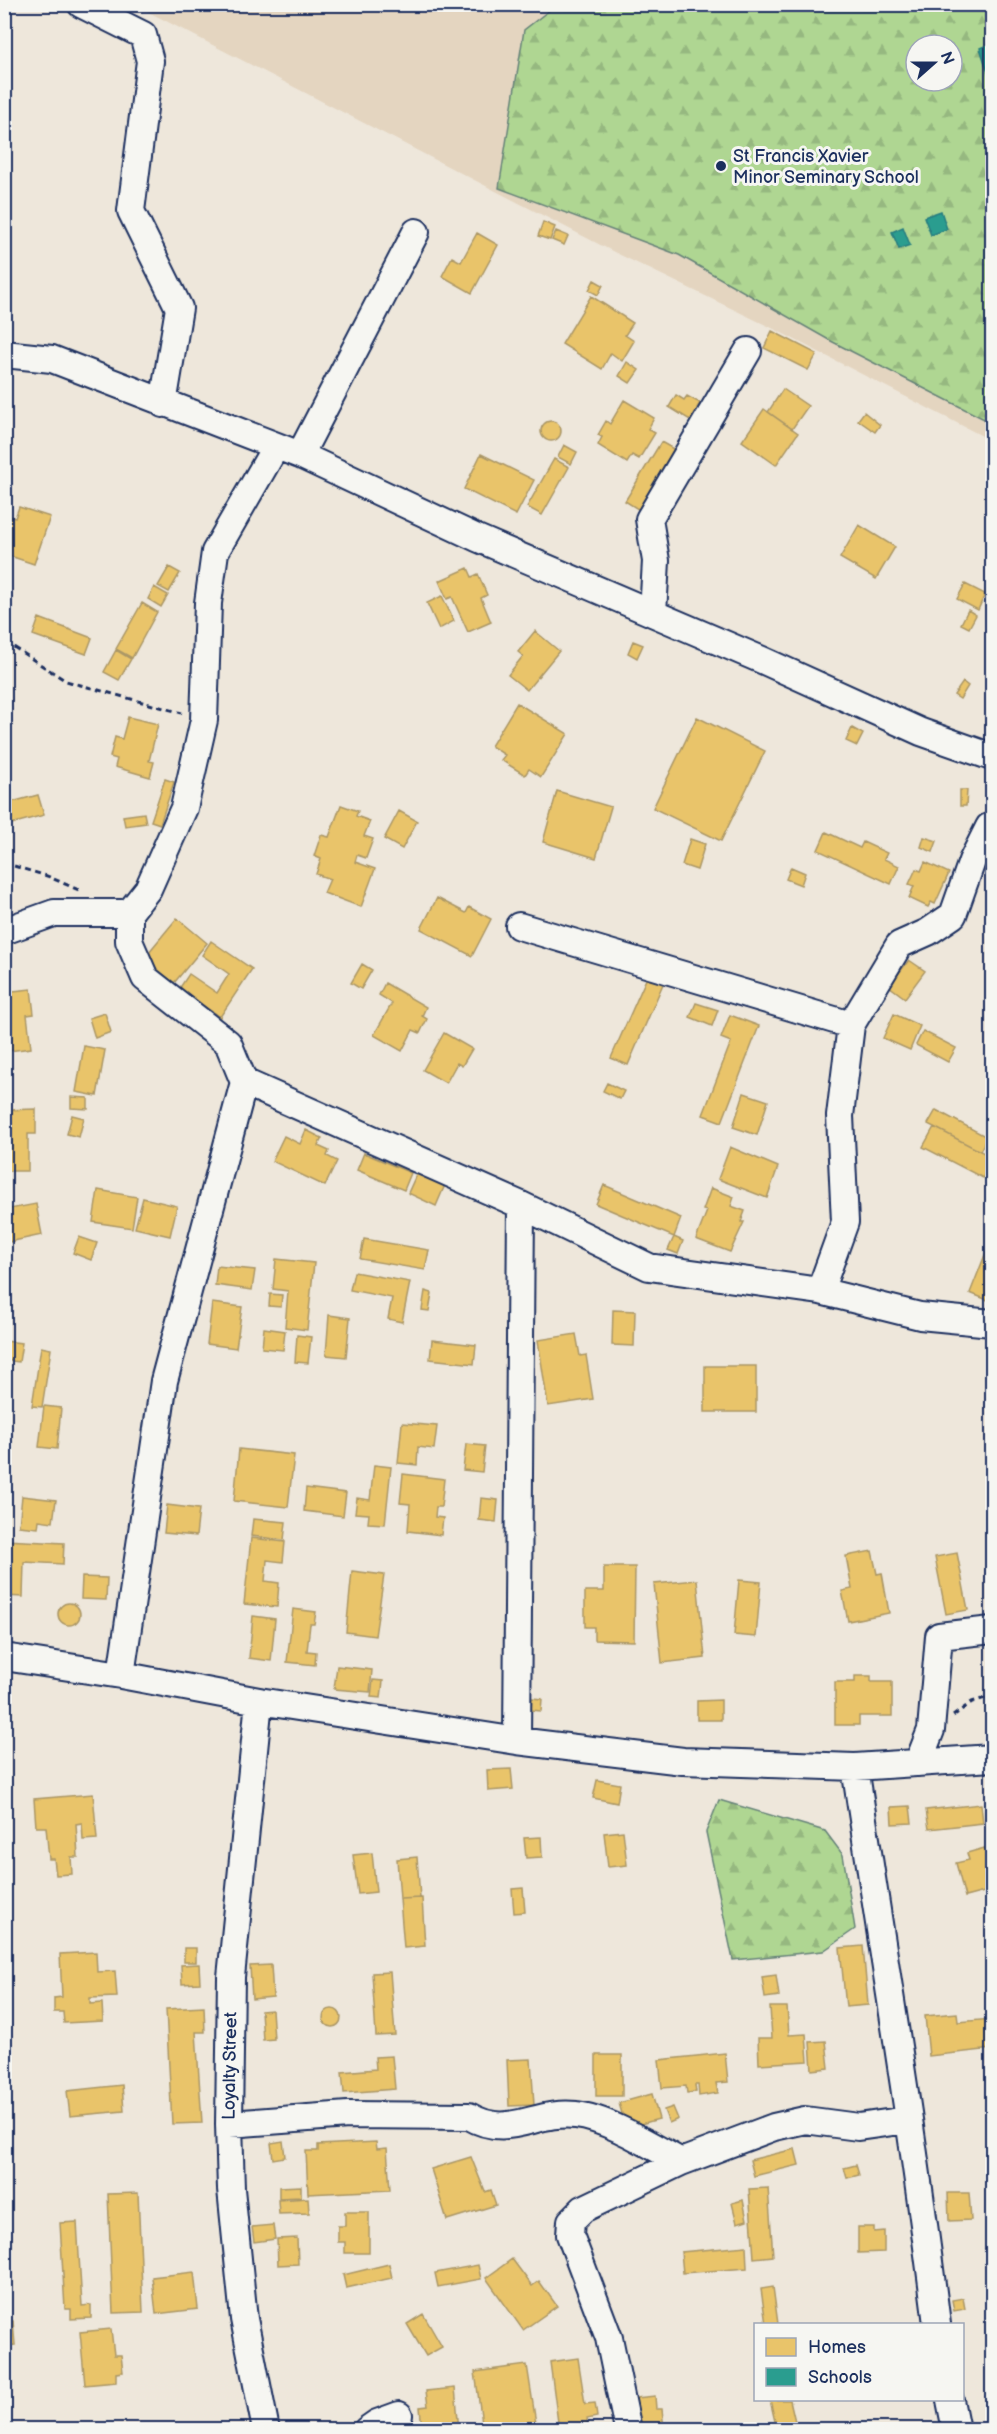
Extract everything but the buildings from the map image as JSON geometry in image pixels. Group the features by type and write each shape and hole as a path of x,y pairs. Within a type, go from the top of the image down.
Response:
{"street":[{"path":"81,4 143,35 150,61 130,211 179,308 163,404"},
{"path":"300,455 416,232"},
{"path":"653,613 656,561 650,519 748,351"},
{"path":"4,354 52,359 163,404 300,455 477,538 921,732 993,757"},
{"path":"121,1675 164,1381 243,1082 228,1042 145,978 129,941 129,913 148,889 184,808 204,720 208,603 215,552 276,446"},
{"path":"820,1291 845,1222 840,1116 851,1025 898,945 928,933 953,915 972,861 989,827 993,827"},
{"path":"4,931 54,913 129,913"},
{"path":"519,926 851,1025"},
{"path":"243,1082 521,1205 649,1267 820,1291 920,1316 993,1323"},
{"path":"517,1741 521,1205"},
{"path":"918,1763 932,1731 939,1636 993,1630"},
{"path":"4,1657 121,1675 259,1701 517,1741 683,1761 855,1767 993,1758"},
{"name":"Loyalty Street","path":"259,1701 231,1977 229,2124 231,2189 244,2319 263,2429"},
{"path":"855,1767 907,2120 920,2183 937,2323"},
{"path":"229,2124 348,2115 469,2115 483,2124 502,2127 553,2115 576,2115 598,2121 681,2162"},
{"path":"628,2430 609,2338 570,2235 571,2221 583,2209 681,2162 774,2127 805,2120 858,2127 907,2120"},
{"path":"950,2401 956,2430"},
{"path":"367,2430 377,2422 399,2415"}],"path":[{"path":"4,644 9,644 66,681 204,720"},
{"path":"4,862 47,876 83,892"},
{"path":"932,1731 972,1702 993,1696"}],"shaded area":[{"name":"St Francis Xavier Minor Seminary School","path":"135,5 992,5 992,441 770,327 614,252"}],"green space":[{"name":"St Francis Xavier Minor Seminary School","path":"556,5 992,5 992,423 829,340 679,255 499,188 524,30"},
{"path":"719,1800 825,1831 843,1855 855,1929 823,1951 733,1960 706,1832"}],"place":[{"name":"St Francis Xavier Minor Seminary School","path":"721,166"}]}
